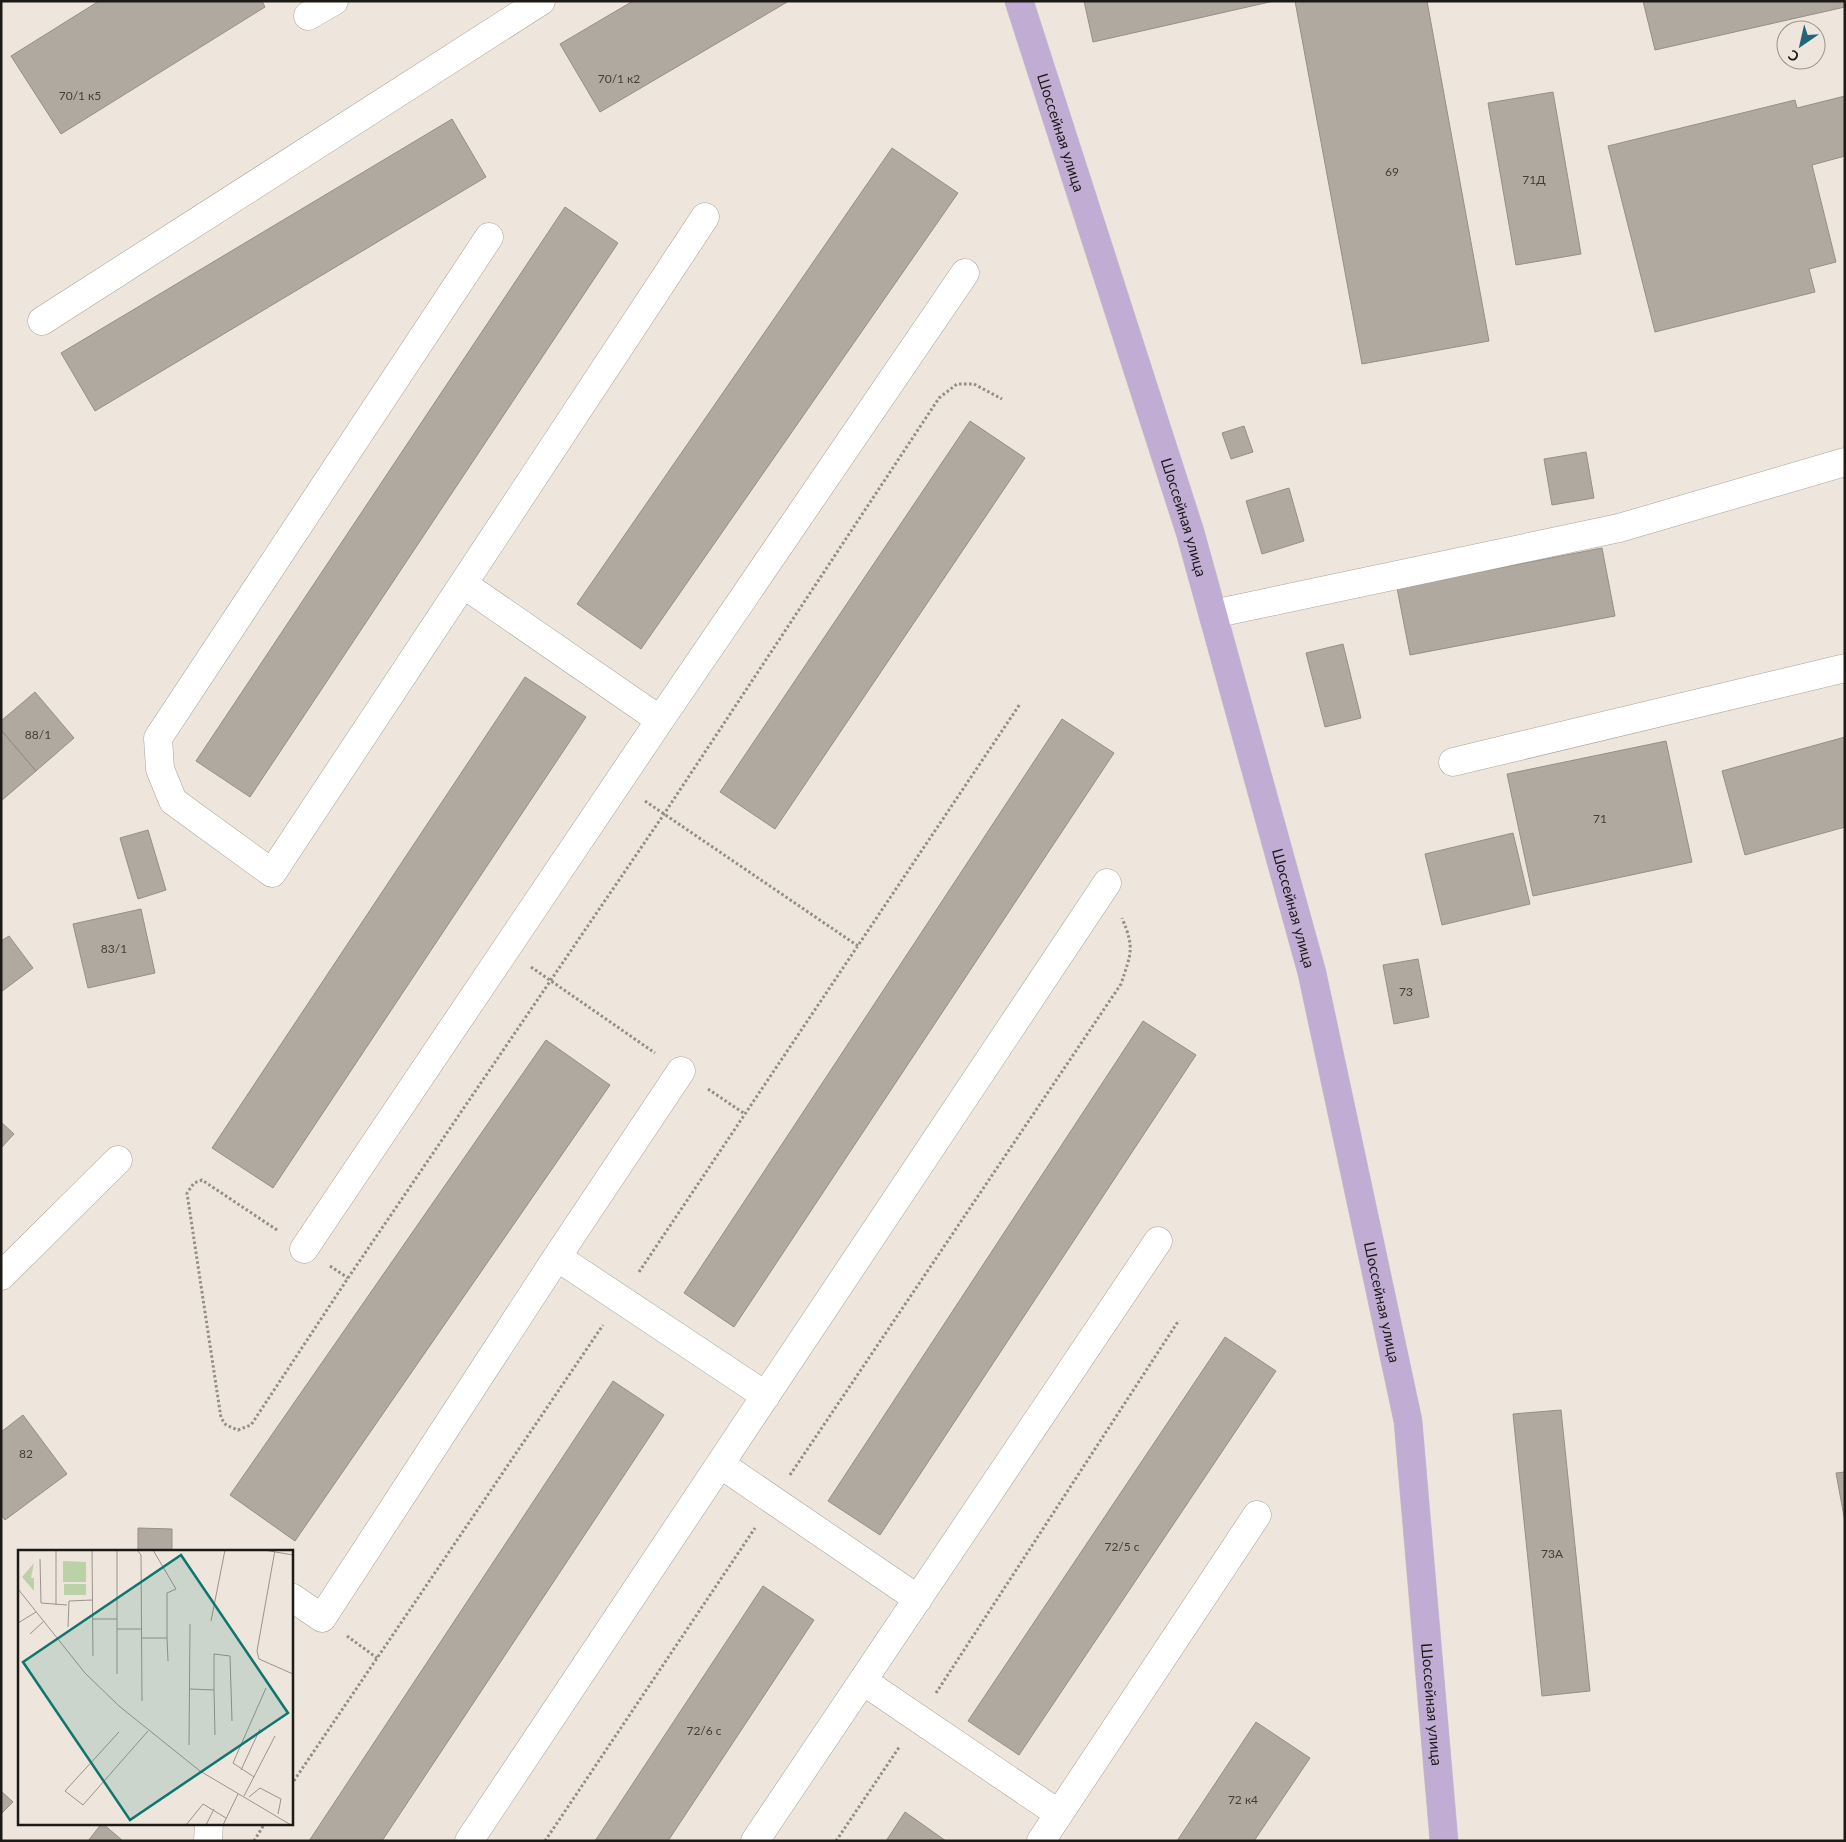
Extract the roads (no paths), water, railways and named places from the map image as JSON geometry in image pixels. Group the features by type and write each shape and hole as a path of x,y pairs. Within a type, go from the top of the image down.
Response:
{"main road":[{"name":"Шоссейная улица","path":"1019,1 1190,532 1312,973 1408,1421 1444,1841"}],"street":[{"path":"308,16 334,1"},
{"path":"42,321 541,1"},
{"path":"489,237 158,738 160,768 173,801 272,873 706,217"},
{"path":"304,1249 618,782 965,273"},
{"path":"1213,614 1619,528 1845,462"},
{"path":"462,584 660,720"},
{"path":"1453,762 1845,668"},
{"path":"468,1841 1107,883"},
{"path":"292,1598 322,1618 557,1257 681,1071"},
{"path":"1,1276 118,1160"},
{"path":"755,1841 1158,1241"},
{"path":"557,1257 766,1396"},
{"path":"720,1464 918,1599"},
{"path":"1041,1841 1257,1515"},
{"path":"863,1681 1059,1814"},
{"path":"208,1841 209,1824"}]}
